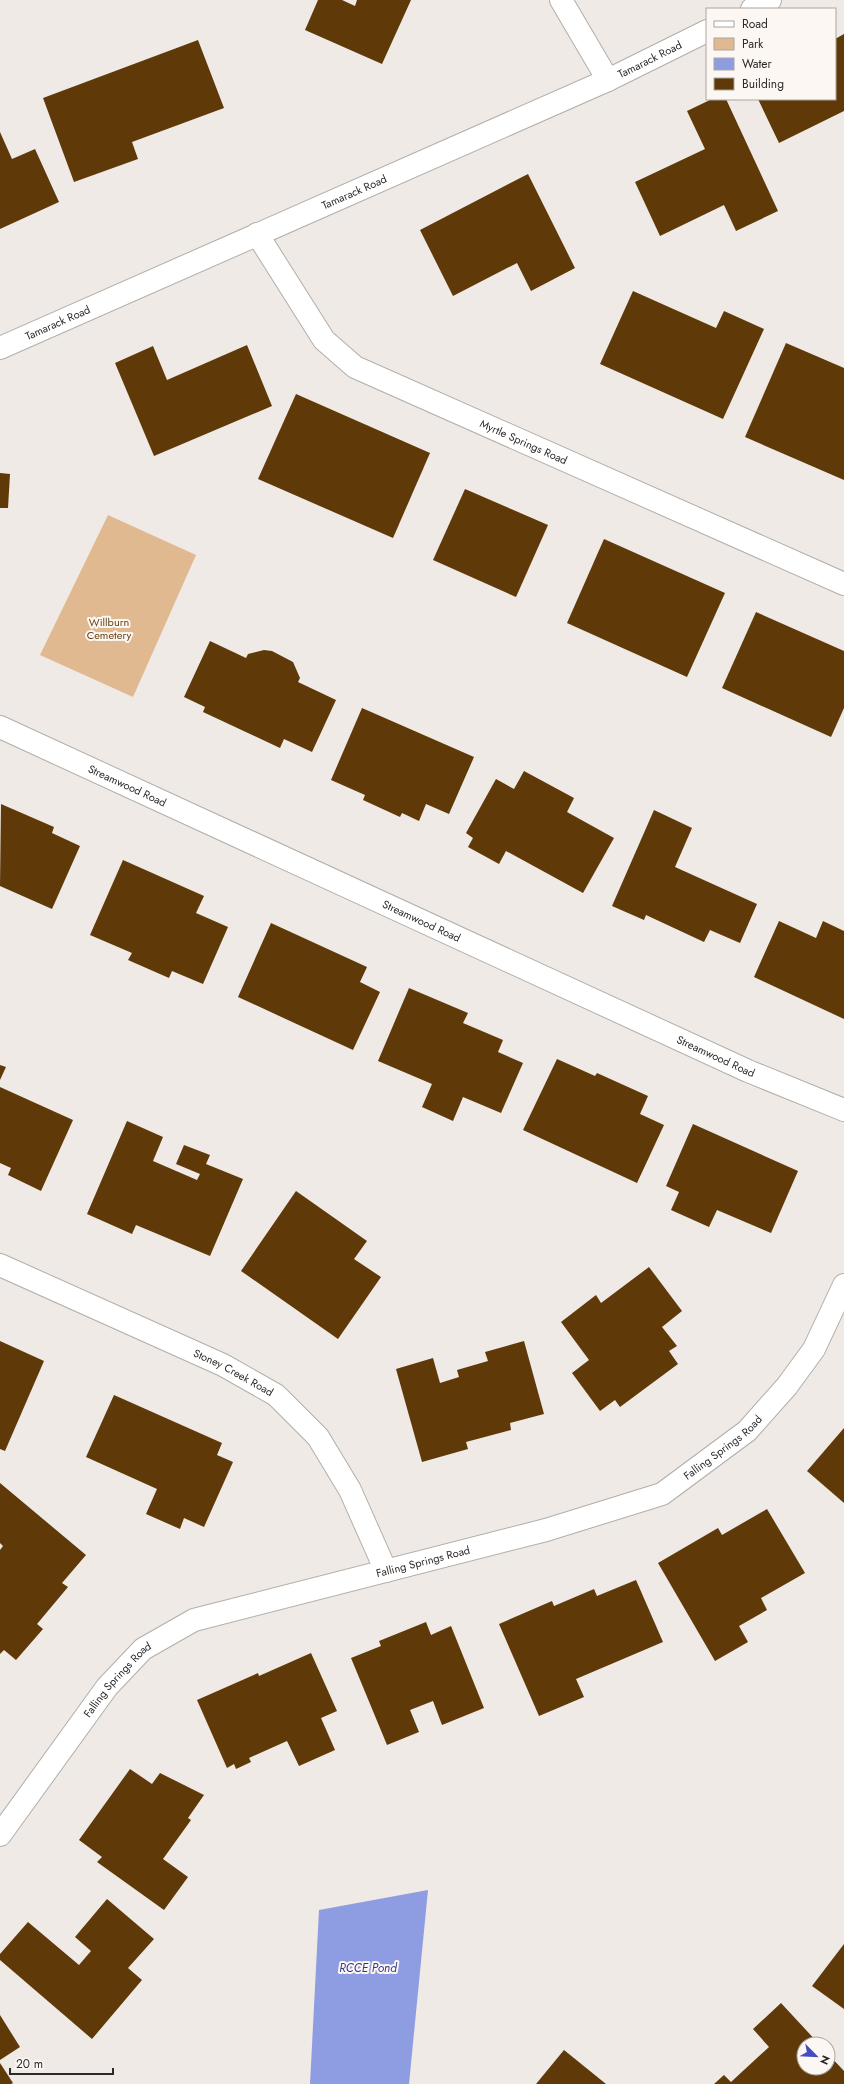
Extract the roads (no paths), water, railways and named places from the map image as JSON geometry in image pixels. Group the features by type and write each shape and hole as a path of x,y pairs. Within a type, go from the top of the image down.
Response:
{"street":[{"path":"561,0 608,80"},
{"path":"754,8 770,0"},
{"name":"Tamarack Road","path":"0,348 608,80 706,31"},
{"name":"Myrtle Springs Road","path":"257,234 324,340 355,367 844,584"},
{"name":"Streamwood Road","path":"0,727 748,1071 844,1110"},
{"name":"Stoney Creek Road","path":"0,1264 223,1365 276,1395 318,1437 350,1490 386,1571"},
{"name":"Falling Springs Road","path":"0,1835 107,1687 143,1649 194,1620 546,1530 662,1494 747,1432 787,1386 814,1348 844,1285"}],"water":[{"name":"RCCE Pond","path":"428,1890 409,2084 310,2084 319,1910"}],"park label":[{"name":"Willburn Cemetery","path":"109,628"}]}
